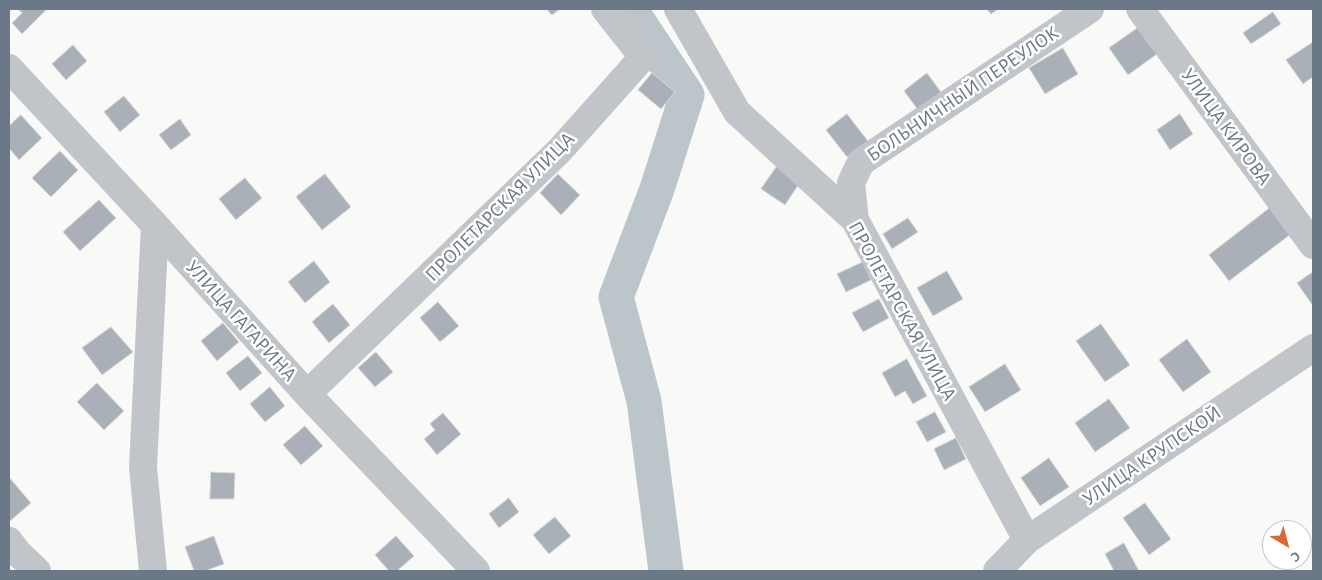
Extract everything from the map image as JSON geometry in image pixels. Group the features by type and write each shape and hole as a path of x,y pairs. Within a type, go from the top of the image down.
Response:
{"street":[{"name":"ПРОЛЕТАРСКАЯ УЛИЦА","path":"307,394 560,150 642,57 605,9"},
{"name":"ПРОЛЕТАРСКАЯ УЛИЦА","path":"678,9 737,112 855,220 1026,540"},
{"name":"БОЛЬНИЧНЫЙ ПЕРЕУЛОК","path":"855,220 851,183 861,162 1090,9"},
{"name":"УЛИЦА КИРОВА","path":"1140,9 1313,245"},
{"name":"УЛИЦА ГАГАРИНА","path":"9,68 155,225 307,394 476,571"},
{"path":"152,571 143,467 155,225"},
{"name":"УЛИЦА КРУПСКОЙ","path":"997,571 1026,540 1313,348"}],"building":[{"path":"18,9 47,9 22,34 12,23 22,13"},
{"path":"547,9 560,9 552,15"},
{"path":"987,9 999,9 991,14"},
{"path":"1273,12 1281,24 1251,44 1243,33"},
{"path":"1139,27 1157,54 1128,75 1109,48"},
{"path":"1313,42 1313,77 1303,84 1286,60"},
{"path":"73,45 87,61 66,80 52,64"},
{"path":"1063,48 1078,74 1045,94 1029,68"},
{"path":"652,73 675,92 661,109 638,90"},
{"path":"927,73 941,92 918,110 904,91"},
{"path":"124,96 140,115 120,132 104,112"},
{"path":"847,114 868,141 847,157 826,130"},
{"path":"1180,114 1193,134 1170,150 1157,130"},
{"path":"21,115 42,138 19,160 9,148 9,126"},
{"path":"180,119 191,135 171,150 159,135"},
{"path":"60,151 78,170 51,197 32,178"},
{"path":"777,166 801,181 785,205 761,189"},
{"path":"325,174 351,207 322,230 296,197"},
{"path":"558,174 580,195 561,215 540,193"},
{"path":"245,178 262,198 236,220 219,199"},
{"path":"99,200 116,218 80,251 63,232"},
{"path":"1271,207 1291,234 1229,281 1209,255"},
{"path":"908,218 918,232 892,249 883,234"},
{"path":"314,261 330,282 305,303 288,282"},
{"path":"863,262 871,280 846,292 837,274"},
{"path":"947,271 963,299 933,316 917,288"},
{"path":"1313,272 1313,306 1297,283"},
{"path":"879,299 889,318 863,332 852,313"},
{"path":"438,302 459,326 440,342 420,318"},
{"path":"333,304 350,325 329,343 312,322"},
{"path":"223,323 239,342 217,361 201,341"},
{"path":"1101,324 1130,365 1105,382 1076,341"},
{"path":"111,327 133,352 102,375 82,348"},
{"path":"1187,339 1211,372 1183,392 1159,360"},
{"path":"376,352 393,372 375,387 358,368"},
{"path":"248,356 262,373 240,391 226,373"},
{"path":"907,359 927,396 913,404 905,391 895,397 882,373"},
{"path":"1005,364 1021,390 985,412 969,387"},
{"path":"97,383 124,411 104,430 77,402"},
{"path":"270,387 285,406 265,422 250,404"},
{"path":"1109,399 1130,428 1095,452 1075,423"},
{"path":"935,412 946,432 927,442 916,422"},
{"path":"443,413 461,434 437,455 424,439 435,430 430,424"},
{"path":"305,426 323,446 301,465 283,445"},
{"path":"956,438 966,459 944,470 934,449"},
{"path":"1049,458 1069,487 1040,506 1021,478"},
{"path":"211,472 235,473 234,499 210,499"},
{"path":"9,477 31,503 10,521 9,520"},
{"path":"509,498 519,512 499,528 489,514"},
{"path":"1145,503 1171,539 1149,555 1123,518"},
{"path":"555,517 571,536 549,554 533,535"},
{"path":"214,536 224,564 205,571 194,571 185,547"},
{"path":"396,536 414,556 397,571 389,571 375,555"},
{"path":"1124,543 1139,571 1114,571 1105,554"}],"waterway":[{"path":"630,9 687,95 657,189 616,297 644,401 666,571"}]}
